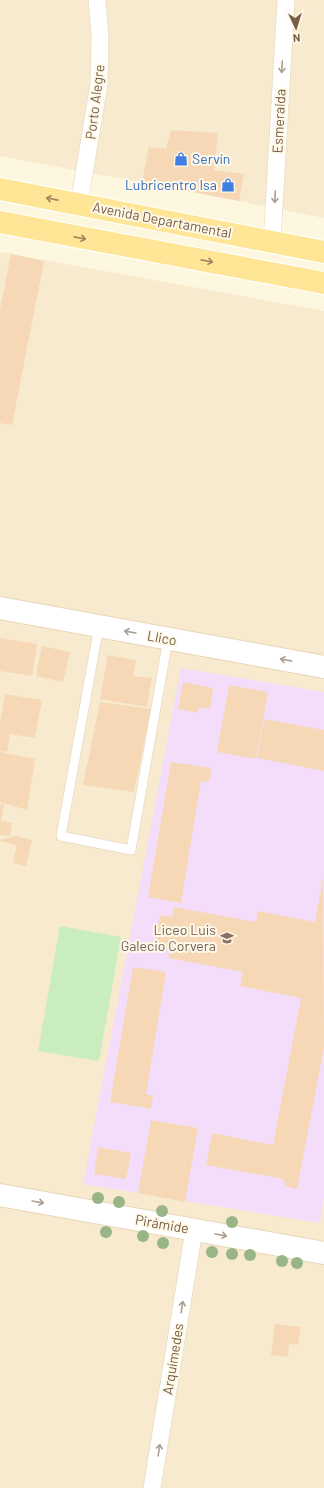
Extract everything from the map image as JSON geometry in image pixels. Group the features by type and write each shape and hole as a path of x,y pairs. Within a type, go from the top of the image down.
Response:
{"main road":[{"name":"Avenida Departamental","path":"0,189 324,252"},
{"path":"0,222 324,283"}],"street":[{"name":"Porto Alegre","path":"79,204 100,84 100,36 97,0"},
{"name":"Esmeralda","path":"272,242 286,0"},
{"name":"Llico","path":"0,608 324,667"},
{"name":"Pirámide","path":"0,1195 324,1253"},
{"name":"Arquímedes","path":"152,1488 194,1230"}],"lane":[{"path":"99,626 61,836 131,850 168,639"}],"shaded area":[{"path":"0,0 324,0 324,218 0,156"},
{"path":"0,252 324,311 324,1488 0,1488"},
{"name":"Liceo Luis Galecio Corvera","path":"181,668 324,692 324,1196 320,1223 83,1184"}],"green space":[{"path":"60,926 121,937 99,1061 38,1051"}],"building":[{"name":"Servín","path":"171,130 218,133 214,170 244,174 239,201 142,182 149,147 166,149"},
{"path":"11,254 44,261 12,425 0,423 0,310"},
{"path":"0,638 37,644 32,676 0,671"},
{"path":"42,646 70,652 63,682 36,676"},
{"path":"108,655 136,660 133,676 152,678 147,707 100,699"},
{"path":"183,682 213,688 210,709 199,707 198,713 178,709"},
{"path":"229,685 268,692 256,759 217,752"},
{"path":"5,694 42,700 35,738 10,734 7,752 0,751 0,722"},
{"path":"100,702 151,709 134,792 83,785"},
{"path":"264,719 324,730 324,771 257,758"},
{"path":"0,752 35,759 27,810 0,802"},
{"path":"171,762 212,768 209,782 201,781 181,903 148,897"},
{"path":"0,804 4,804 1,821 12,823 10,836 0,835"},
{"path":"16,836 32,840 26,866 13,863 17,845 0,841"},
{"path":"323,878 324,1047 297,1189 285,1186 284,1179 206,1165 212,1133 273,1145 301,998 240,986 243,972 168,958 170,949 155,946 160,915 172,917 174,907 256,922 258,911 315,922"},
{"path":"133,967 166,972 146,1094 153,1096 151,1109 110,1102"},
{"path":"151,1120 198,1128 185,1202 138,1193"},
{"path":"98,1147 131,1153 126,1179 94,1174"},
{"path":"275,1324 301,1327 298,1345 289,1344 288,1357 271,1355"}],"place":[{"name":"Servín","path":"181,159"},
{"name":"Lubricentro Isa","path":"228,185"},
{"name":"Liceo Luis Galecio Corvera","path":"227,938"}]}
